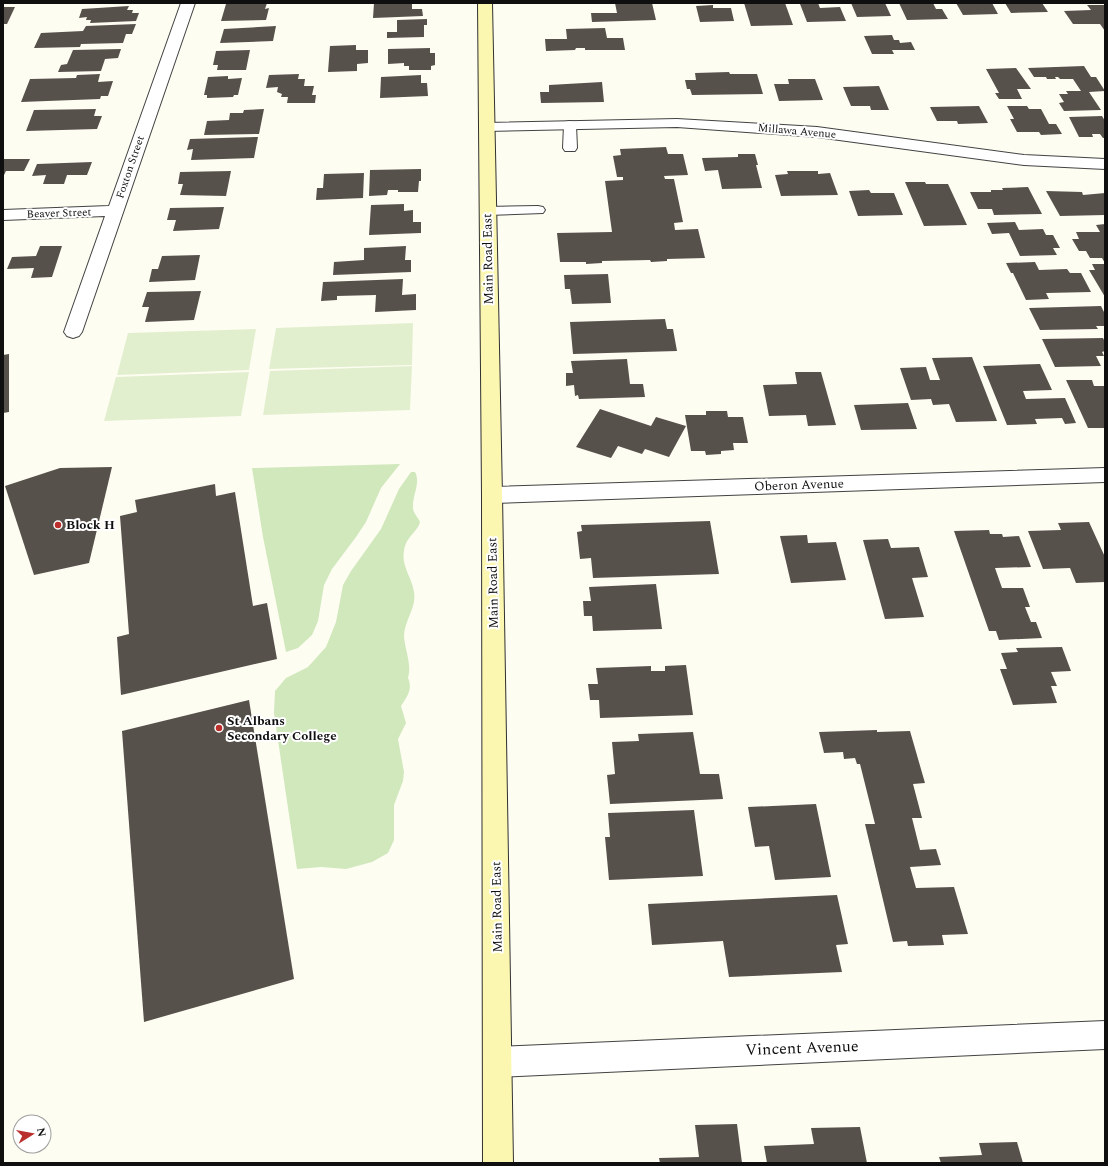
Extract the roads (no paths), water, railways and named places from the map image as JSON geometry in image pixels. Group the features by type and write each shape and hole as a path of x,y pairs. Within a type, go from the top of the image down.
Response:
{"main road":[{"name":"Main Road East","path":"485,3 492,494 498,1163"}],"street":[{"name":"Foxton Street","path":"73,332 188,3"},
{"name":"Millawa Avenue","path":"486,126 677,123 816,132 1024,160 1105,164"},
{"name":"Beaver Street","path":"3,215 115,211"},
{"name":"Oberon Avenue","path":"492,494 1105,475"},
{"name":"Vincent Avenue","path":"498,1062 1105,1035"}],"lane":[{"path":"570,125 570,148"},
{"path":"487,211 538,210"}],"place":[{"name":"Block H","path":"58,525"},
{"name":"St Albans Secondary College","path":"219,728"}]}
